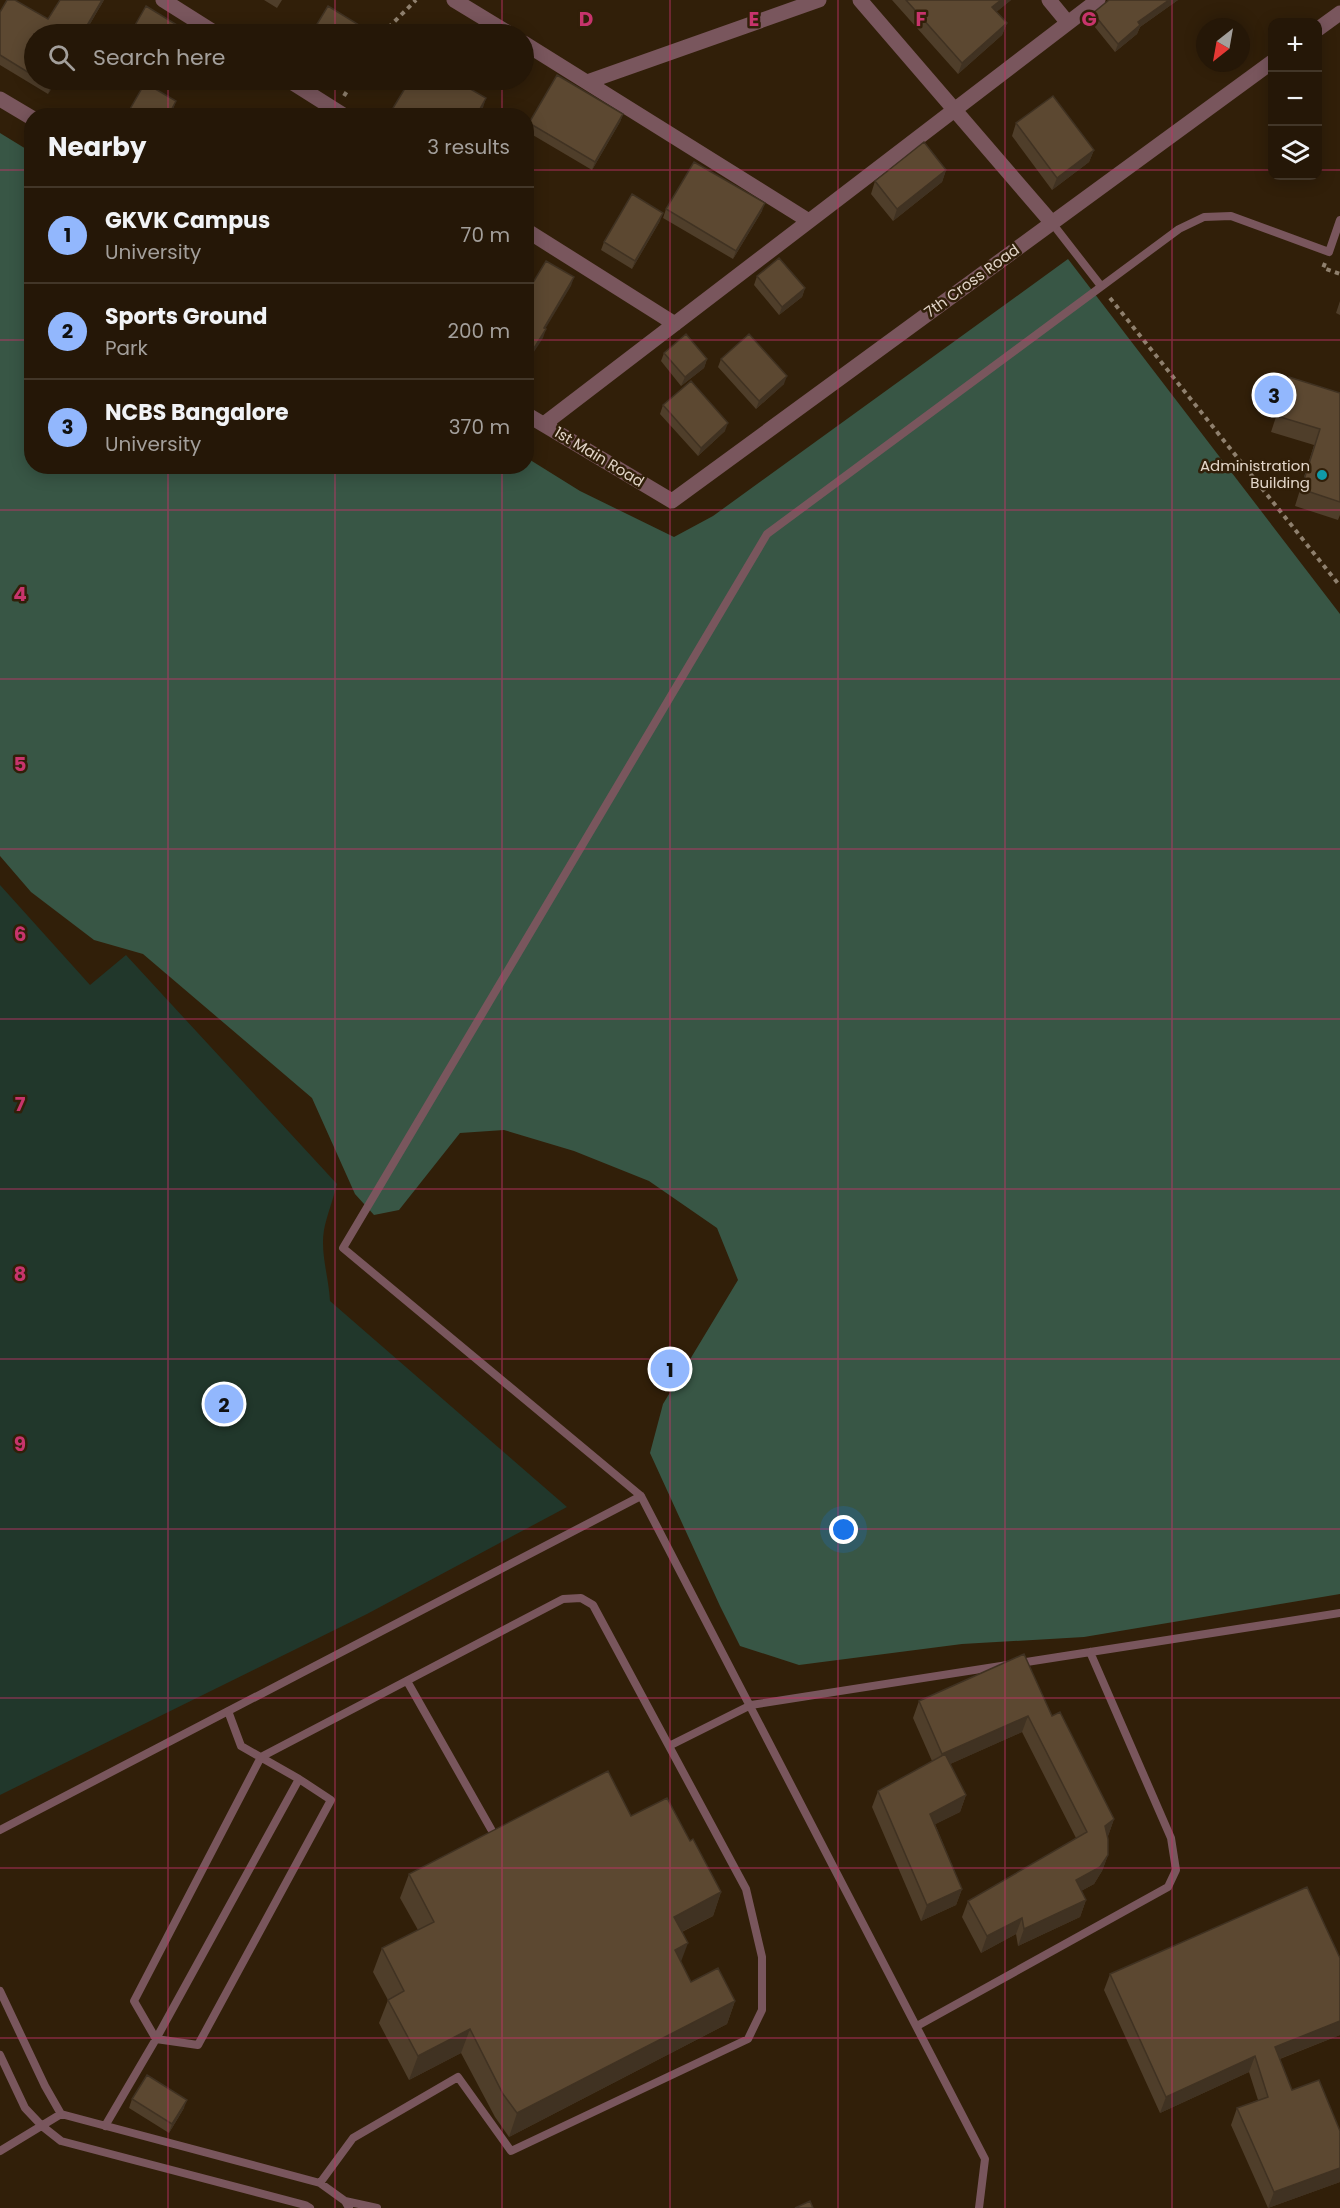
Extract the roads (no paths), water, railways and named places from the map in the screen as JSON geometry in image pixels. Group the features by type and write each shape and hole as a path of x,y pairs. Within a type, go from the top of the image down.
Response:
{"street":[{"path":"163,0 201,24"},
{"path":"586,82 819,0"},
{"path":"860,0 1052,223"},
{"path":"1049,0 1068,23"},
{"path":"544,424 1098,0"},
{"path":"459,1 495,24"},
{"path":"1322,25 1340,12"},
{"path":"534,49 809,221"},
{"name":"7th Cross Road","path":"672,501 1268,65"},
{"path":"304,90 332,108"},
{"path":"0,99 24,113"},
{"path":"534,235 675,324"},
{"name":"1st Main Road","path":"534,418 672,501"}],"lane":[{"path":"979,2208 986,2159 641,1496 344,1248 768,534 1179,229 1204,217 1231,216 1329,252 1340,220"},
{"path":"1052,223 1101,286"},
{"path":"0,1830 641,1496"},
{"path":"156,2039 134,2001 261,1757 563,1599 581,1598 593,1605 746,1889 762,1957 762,2010 748,2038 511,2151 458,2077 353,2138 320,2183"},
{"path":"669,1746 751,1705 1340,1613"},
{"path":"917,2026 1168,1887 1176,1870 1171,1838 1090,1652"},
{"path":"407,1681 491,1828"},
{"path":"156,2039 198,2045 331,1800 241,1746 228,1711"},
{"path":"105,2126 156,2039 299,1779"},
{"path":"0,1991 61,2114"},
{"path":"0,2055 26,2108 42,2126 61,2141 310,2208"},
{"path":"0,2151 61,2114 320,2183 347,2204 377,2208"}],"place":[{"name":"NCBS Bangalore","path":"1274,395"},
{"name":"Administration Building","path":"1322,475"},
{"name":"GKVK Campus","path":"670,1369"},
{"name":"Sports Ground","path":"224,1404"}]}
